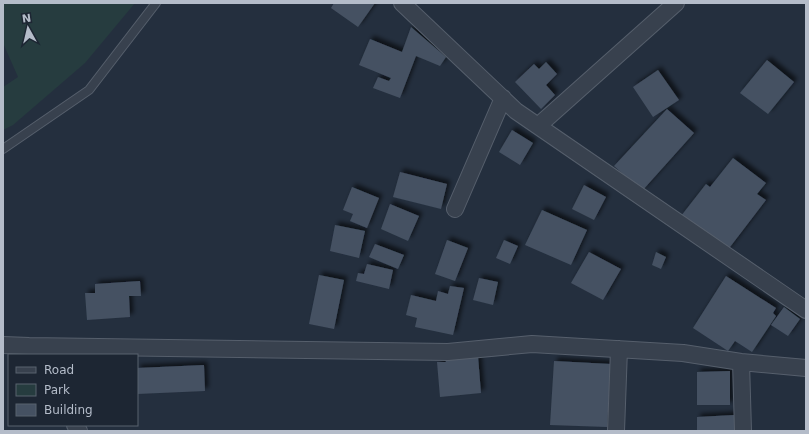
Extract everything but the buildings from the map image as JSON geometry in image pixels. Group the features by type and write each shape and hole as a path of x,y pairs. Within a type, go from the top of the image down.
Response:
{"street":[{"path":"402,3 516,111 806,310"},
{"path":"538,126 676,3"},
{"path":"455,209 503,98"},
{"path":"3,345 32,351 448,352 532,344 683,354 741,362 806,368"},
{"path":"616,431 619,349"},
{"path":"741,362 743,431"}],"lane":[{"path":"3,149 89,90 156,3"}],"green space":[{"path":"3,3 135,3 85,63 13,125 3,130 3,87 18,77 3,43"}]}
